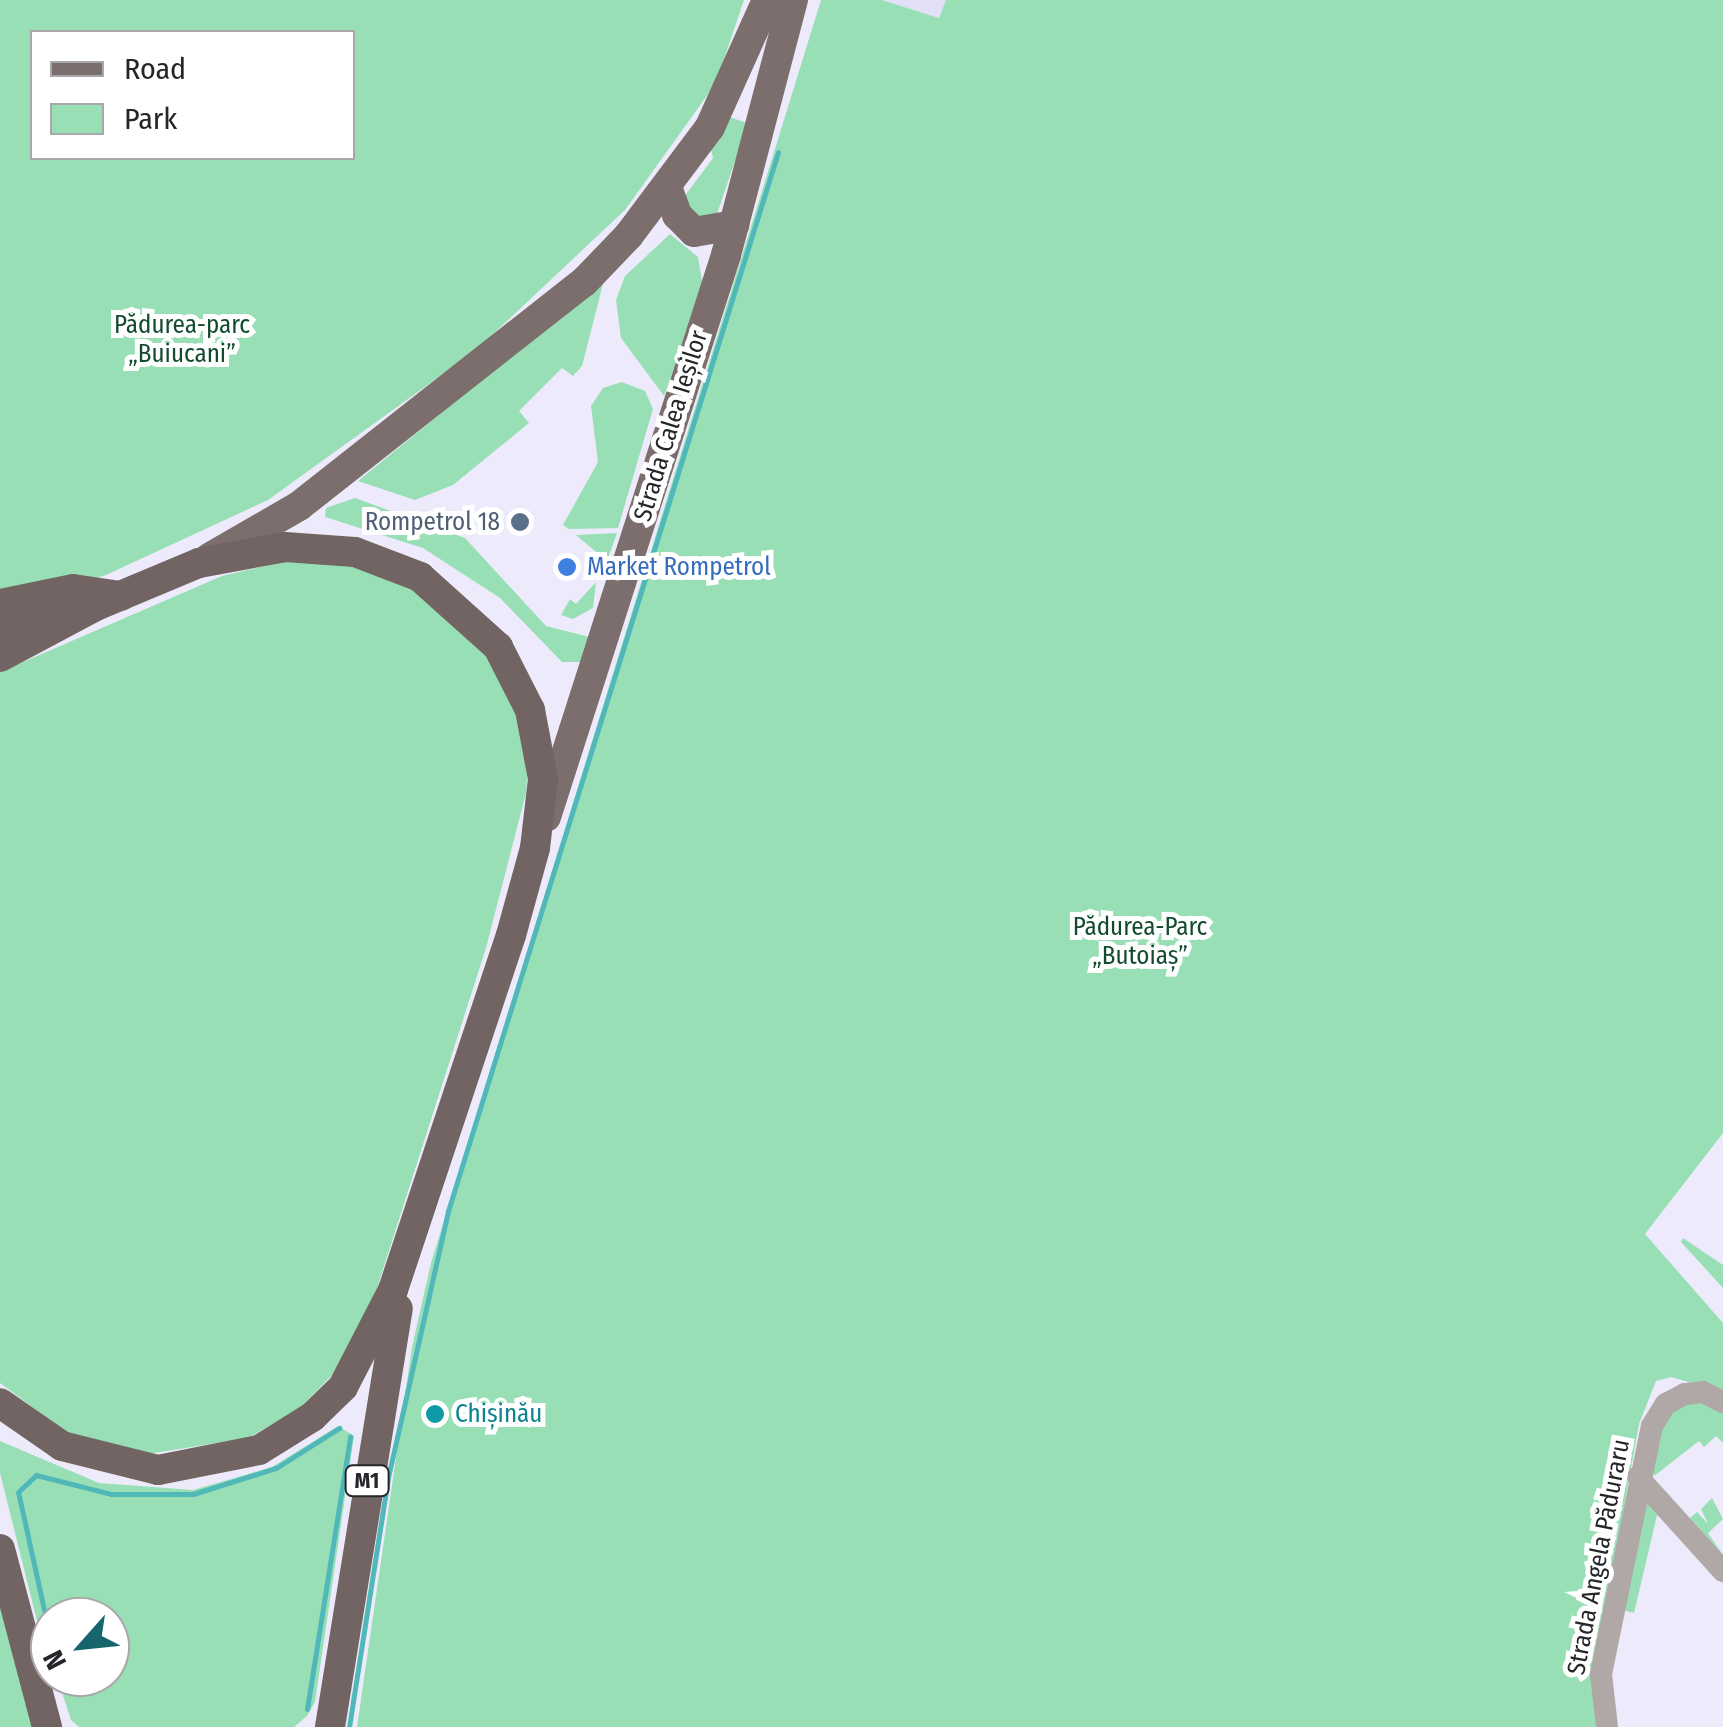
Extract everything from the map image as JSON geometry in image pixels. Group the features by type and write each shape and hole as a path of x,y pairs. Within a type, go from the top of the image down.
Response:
{"highway":[{"path":"0,657 108,601 199,564 320,547 388,562 449,597 498,648 530,710 542,779 535,848 411,1236 380,1323 343,1387 312,1417 259,1450 190,1468 124,1465 62,1446 0,1403"},
{"path":"0,604 74,589 108,601"},
{"path":"0,628 108,601"},
{"name":"M1","path":"330,1727 411,1236"},
{"path":"0,1550 47,1727"}],"main road":[{"path":"199,564 299,506 477,372 584,282 668,188 735,84 768,0"},
{"name":"Strada Calea Ieșilor","path":"535,848 734,225 793,0"},
{"path":"668,188 677,215 694,232 734,225"}],"street":[{"name":"Strada Angela Păduraru","path":"1607,1727 1601,1674 1638,1476 1666,1404 1694,1392 1723,1402"},
{"path":"1638,1476 1723,1571"}],"shaded area":[{"path":"882,0 946,0 939,18"}],"green space":[{"name":"Pădurea-parc „Buiucani”","path":"0,0 744,0 716,83 625,210 476,350 268,500 106,575 0,608"},
{"name":"Pădurea-Parc „Butoiaș”","path":"821,0 882,0 939,18 946,0 1723,0 1723,1133 1645,1234 1723,1323 1723,1392 1671,1377 1656,1381 1639,1424 1594,1676 1599,1727 357,1727 412,1347 431,1263"},
{"path":"730,117 752,125 747,150 735,161 715,220 704,222 681,201 713,158 710,146"},
{"path":"670,234 698,257 703,287 664,396 621,338 616,300 625,276"},
{"path":"604,280 582,366 573,376 562,368 519,411 529,423 453,485 415,500 358,481"},
{"path":"622,382 645,391 653,409 618,528 569,529 563,525 598,462 591,406 603,388"},
{"path":"355,498 465,538 546,626 594,638 583,662 562,662 500,598 423,548 325,517 326,508"},
{"path":"617,533 607,561 576,535"},
{"path":"289,560 361,567 424,593 479,642 514,701 528,759 526,793 486,948 377,1288 340,1367 299,1409 248,1438 148,1454 70,1435 0,1383 0,672 222,576"},
{"path":"596,582 593,608 573,619 561,615 570,599 576,604"},
{"path":"1683,1238 1723,1265 1723,1288 1681,1242"},
{"path":"1701,1403 1723,1413 1723,1443 1716,1436 1704,1447 1699,1441 1654,1476 1650,1464 1663,1419 1681,1405"},
{"path":"338,1426 354,1436 315,1702 307,1716 294,1727 79,1727 71,1720 64,1697 130,1697 130,1597 31,1597 0,1473 0,1441 99,1483 193,1490 272,1467"},
{"path":"1712,1498 1723,1519 1708,1533 1723,1555 1690,1518 1697,1512 1708,1524 1701,1509"},
{"path":"1646,1500 1659,1507 1634,1613 1623,1610"},
{"path":"0,1600 33,1727 0,1727"}],"waterway":[{"path":"349,1727 389,1473 448,1211 778,152"},
{"path":"41,1597 18,1492 36,1475 111,1494 193,1494 276,1468 339,1428"},
{"path":"307,1709 350,1436"}],"place":[{"name":"Rompetrol 18","path":"520,522"},
{"name":"Market Rompetrol","path":"567,567"},
{"name":"Chișinău","path":"435,1414"}]}
